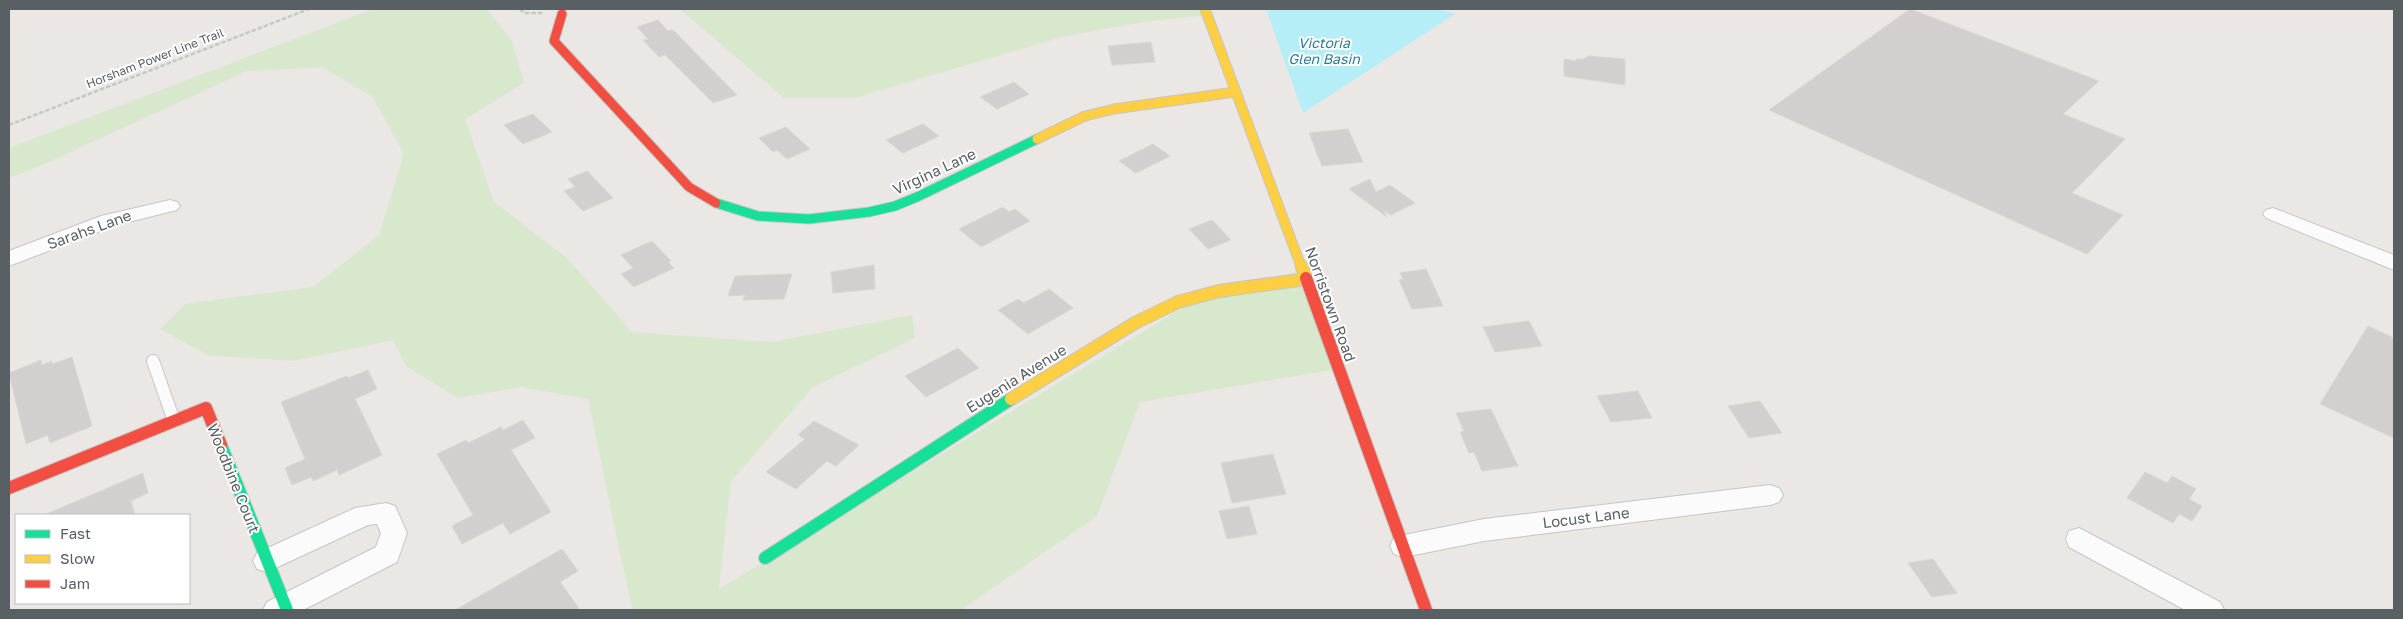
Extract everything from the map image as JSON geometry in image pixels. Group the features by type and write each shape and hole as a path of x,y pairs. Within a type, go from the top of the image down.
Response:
{"street":[{"name":"Norristown Road","path":"1205,9 1306,279 1426,610"},
{"name":"Virgina Lane","path":"562,14 554,41 689,187 723,206 740,212 775,218 828,218 895,206 1085,116 1114,109 1235,92"},
{"name":"Sarahs Lane","path":"9,259 112,219 144,209 170,206"},
{"path":"2273,214 2394,263"},
{"name":"Eugenia Avenue","path":"765,558 992,410 1135,323 1178,302 1219,291 1306,279"},
{"name":"Woodbine Court","path":"9,488 206,408 267,562 283,609 387,554 394,533 386,513 364,515 267,562"},
{"name":"Locust Lane","path":"1404,546 1484,530 1770,495"},
{"path":"2079,538 2210,610"}],"lane":[{"path":"152,361 174,421"}],"path":[{"name":"Horsham Power Line Trail","path":"9,125 309,9"}],"green space":[{"path":"373,9 487,9 512,41 524,83 465,119 494,202 567,258 632,332 772,342 912,315 915,338 813,387 731,481 719,589 1202,296 1308,286 1338,369 1140,402 1097,516 961,610 631,610 588,399 521,387 458,398 406,366 393,340 293,361 208,355 160,329 185,304 313,287 379,235 404,154 373,97 322,67 247,71 40,166 9,178 9,148"},
{"path":"680,9 1205,9 1207,15 1143,22 1062,37 854,98 784,98"}],"water":[{"name":"Victoria Glen Basin","path":"1266,9 1438,9 1455,14 1303,113"}],"building":[{"path":"1910,9 2099,81 2063,114 2125,139 2072,193 2123,215 2087,254 1769,110"},
{"path":"658,20 668,31 673,30 737,95 713,103 665,55 659,57 643,40 648,39 637,27"},
{"path":"1151,42 1155,62 1112,65 1108,46"},
{"path":"1588,56 1625,59 1625,85 1564,76 1564,59 1576,61 1576,59 1584,59"},
{"path":"1014,82 1029,94 997,109 980,97"},
{"path":"533,114 552,132 523,144 504,125"},
{"path":"923,124 939,136 903,153 886,140"},
{"path":"786,127 810,149 787,159 777,150 773,152 759,138"},
{"path":"1348,129 1363,162 1322,166 1309,133"},
{"path":"1153,144 1170,156 1136,173 1119,161"},
{"path":"587,171 613,198 583,211 564,191 575,187 568,179"},
{"path":"1370,179 1376,192 1390,185 1415,203 1391,215 1383,210 1387,217 1349,189"},
{"path":"1003,207 1009,212 1015,209 1030,221 981,247 959,229"},
{"path":"1212,220 1231,240 1208,249 1189,229"},
{"path":"652,241 671,261 668,262 674,268 634,287 621,274 633,268 621,255"},
{"path":"874,265 875,289 833,293 831,272"},
{"path":"1426,269 1443,306 1412,309 1399,280 1403,279 1400,273"},
{"path":"792,274 784,299 743,300 745,295 728,296 735,276"},
{"path":"1049,289 1073,308 1028,334 998,310 1018,299 1024,303"},
{"path":"1529,321 1542,346 1495,352 1483,327"},
{"path":"2368,326 2394,338 2394,438 2320,404"},
{"path":"958,348 979,368 926,397 905,376"},
{"path":"72,357 92,426 50,443 48,435 26,444 9,373 41,360 42,365 52,361 52,364"},
{"path":"368,370 377,389 355,399 382,455 339,475 337,470 313,481 311,477 292,485 285,468 305,459 281,402 347,376 348,378"},
{"path":"1638,391 1652,418 1611,422 1597,396"},
{"path":"1760,401 1782,433 1749,438 1728,406"},
{"path":"1491,409 1518,466 1482,471 1474,452 1469,453 1460,432 1464,431 1456,413"},
{"path":"523,420 535,438 511,450 551,512 510,534 503,523 462,544 452,526 473,515 437,454 466,440 468,443 501,427 503,430"},
{"path":"814,421 859,445 836,466 827,461 796,489 766,472 805,439 798,435"},
{"path":"1273,454 1286,494 1232,503 1221,463"},
{"path":"2145,472 2167,483 2172,476 2196,489 2189,499 2202,506 2192,521 2179,514 2173,523 2127,498"},
{"path":"143,473 148,493 131,501 135,514 46,514"},
{"path":"1249,506 1257,534 1227,539 1219,511"},
{"path":"562,549 578,571 560,582 580,610 455,610"},
{"path":"1933,559 1957,593 1932,597 1908,563"}],"traffic: fast":[{"path":"716,203 758,216 809,219 869,212 895,206 917,197 1037,139"},
{"path":"765,558 1011,399"},
{"path":"221,445 287,610"}],"traffic: slow":[{"path":"1205,9 1306,278"},
{"path":"1037,139 1085,116 1114,109 1235,92"},
{"path":"1011,399 1135,323 1178,302 1219,291 1306,279"}],"traffic: jam":[{"path":"562,14 554,41 689,187 716,203"},
{"path":"1306,278 1426,610"},
{"path":"9,488 206,408 221,445"}]}
